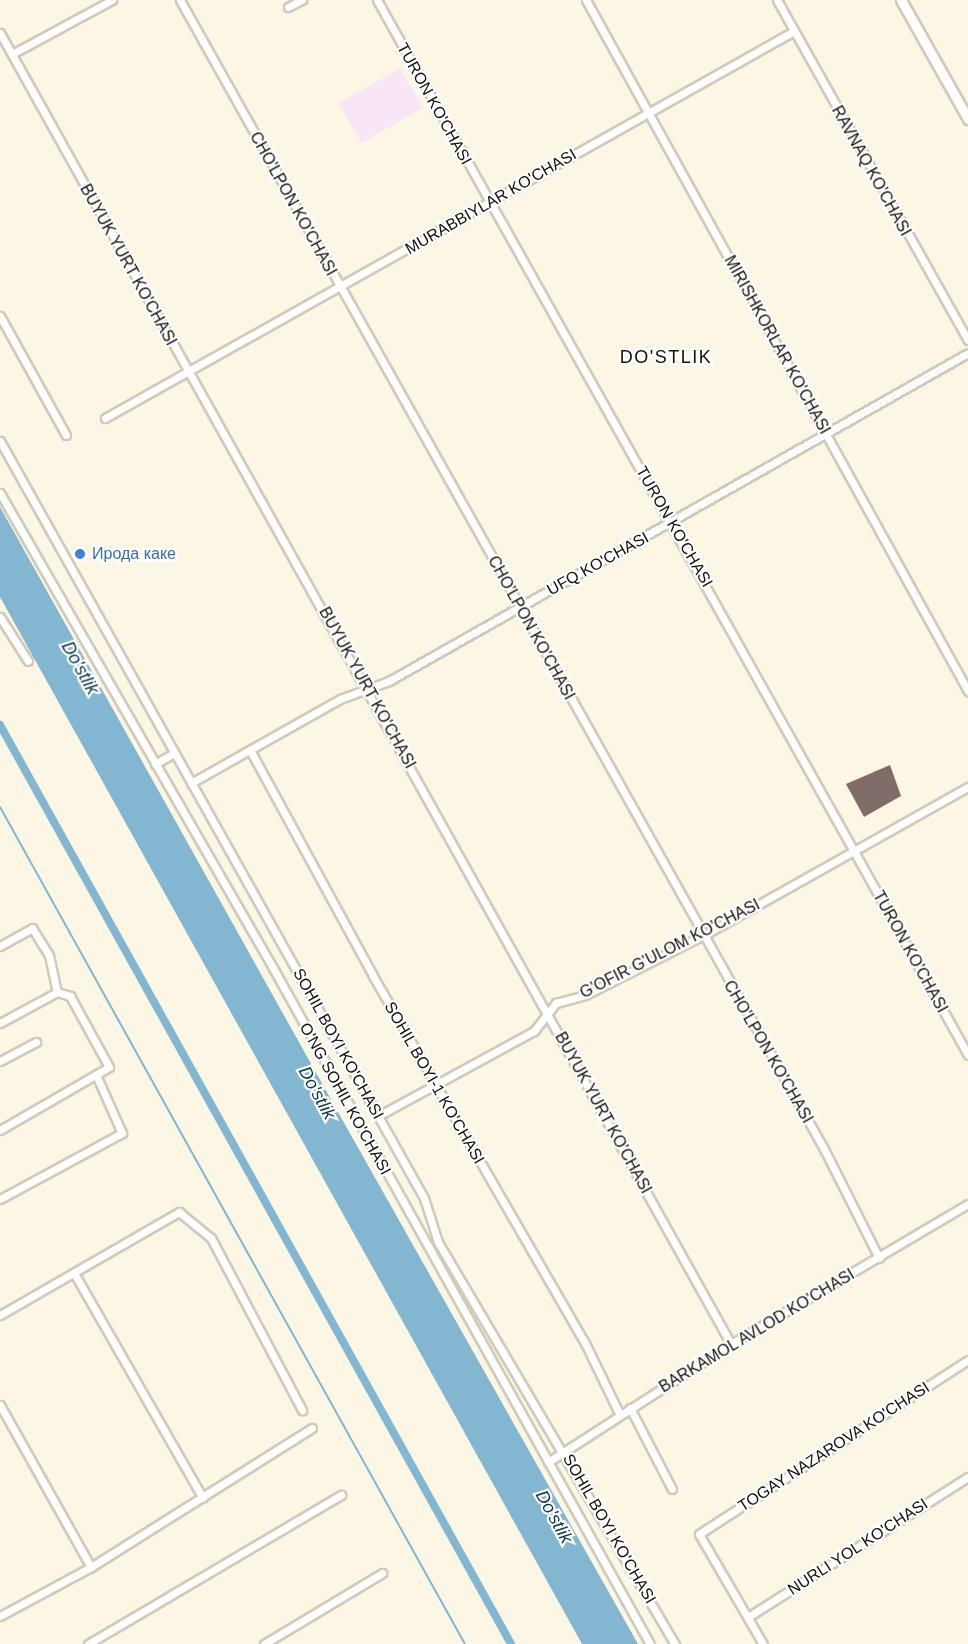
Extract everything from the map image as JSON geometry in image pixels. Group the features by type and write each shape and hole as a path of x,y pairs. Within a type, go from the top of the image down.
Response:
{"main road":[{"path":"901,0 968,119"}],"street":[{"path":"12,54 112,0"},
{"name":"CHO'LPON KO'CHASI","path":"180,0 824,1149 879,1257"},
{"path":"288,7 302,0"},
{"name":"TURON KO'CHASI","path":"377,0 968,1055"},
{"name":"MIRISHKORLAR KO'CHASI","path":"585,0 968,691"},
{"name":"RAVNAQ KO'CHASI","path":"777,0 968,340"},
{"name":"MURABBIYLAR KO'CHASI","path":"105,418 794,31"},
{"name":"BUYUK YURT KO'CHASI","path":"0,33 187,371 369,689 731,1344"},
{"path":"0,316 66,435"},
{"name":"UFQ KO'CHASI","path":"191,783 340,699 369,689 519,608 968,353"},
{"name":"SOHIL BOYI KO'CHASI","path":"0,441 424,1198 438,1242 554,1441 565,1451 675,1644"},
{"name":"O'NG SOHIL KO'CHASI","path":"0,493 650,1644"},
{"path":"0,617 28,661"},
{"name":"SOHIL BOYI-1 KO'CHASI","path":"250,750 373,976 437,1082 584,1341 620,1415"},
{"path":"155,764 174,753"},
{"name":"G'OFIR G'ULOM KO'CHASI","path":"378,1116 534,1031 556,1003 585,995 704,935 968,787"},
{"path":"0,946 32,928 49,955 57,992"},
{"path":"0,1023 57,992 70,996 109,1067 0,1130"},
{"path":"0,1061 36,1042"},
{"path":"0,1199 122,1132 96,1075"},
{"name":"BARKAMOL AVLOD KO'CHASI","path":"548,1462 731,1344 968,1204"},
{"path":"0,1315 178,1212 210,1238 302,1410"},
{"path":"74,1273 203,1498"},
{"name":"TOGAY NAZAROVA KO'CHASI","path":"748,1617 699,1534 968,1360"},
{"path":"0,1405 91,1567"},
{"path":"630,1408 672,1489"},
{"path":"0,1616 91,1567 312,1428"},
{"name":"NURLI YOL KO'CHASI","path":"748,1617 968,1477"},
{"path":"88,1644 341,1495"},
{"path":"264,1644 382,1573"},
{"path":"748,1617 763,1644"}],"shaded area":[{"path":"400,68 423,108 362,143 339,104"}],"water":[{"name":"Do'stlik","path":"0,507 638,1644 582,1644 0,597"}],"building":[{"path":"890,765 901,796 864,817 846,784"}],"waterway":[{"path":"0,725 511,1644"},
{"path":"0,807 465,1644"}],"place":[{"name":"Ирода каке","path":"80,554"}],"district":[{"name":"DO'STLIK","path":"666,357"}]}
